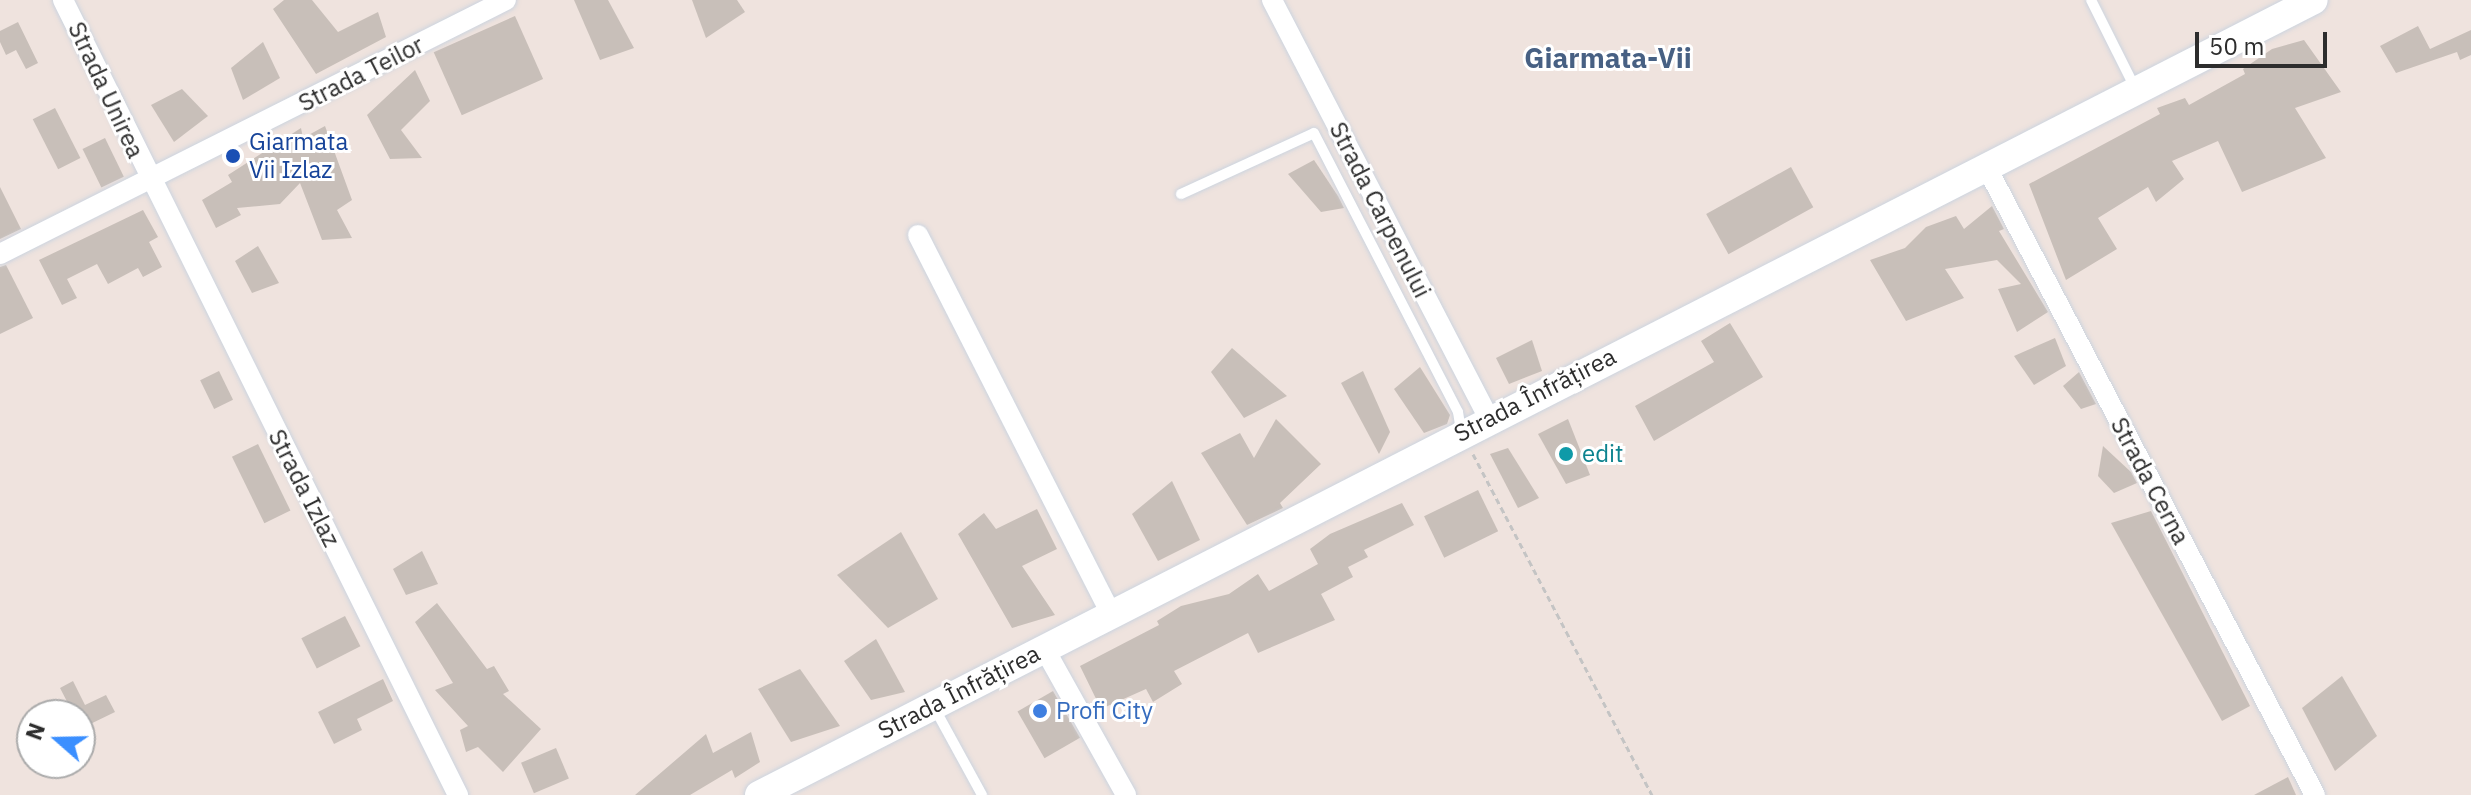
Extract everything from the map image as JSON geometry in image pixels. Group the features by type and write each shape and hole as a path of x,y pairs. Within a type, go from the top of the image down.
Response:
{"street":[{"name":"Strada Unirea","path":"63,0 149,181"},
{"name":"Strada Teilor","path":"0,254 506,0"},
{"name":"Strada Carpenului","path":"1272,0 1489,419"},
{"name":"Strada Înfrățirea","path":"759,795 1489,419 2314,0"},
{"name":"Strada Cerna","path":"1986,166 2315,795"},
{"name":"Strada Izlaz","path":"149,181 458,795"},
{"path":"918,235 1111,614"},
{"path":"1044,648 1126,795"}],"lane":[{"path":"2091,0 2136,90"},
{"path":"1181,194 1335,122"},
{"path":"1314,133 1458,412 1462,433"},
{"path":"933,706 982,795"}],"path":[{"path":"1462,433 1652,795"}],"building":[{"path":"284,0 312,0 338,32 378,12 386,37 316,74 273,9"},
{"path":"574,0 608,0 634,48 600,60"},
{"path":"692,0 737,0 745,12 706,38"},
{"path":"515,16 543,79 462,115 434,52"},
{"path":"18,22 38,63 26,69 16,50 6,55 0,42 0,31"},
{"path":"2418,26 2430,49 2471,30 2471,55 2460,60 2457,52 2396,73 2380,46"},
{"path":"2304,40 2341,92 2295,108 2326,158 2242,192 2218,141 2172,161 2184,179 2156,202 2148,187 2098,218 2117,249 2066,280 2029,184 2160,114 2157,108 2185,98 2189,105 2245,74 2243,69 2272,49"},
{"path":"263,42 280,78 243,100 231,68"},
{"path":"415,70 430,101 401,130 422,158 390,159 367,115"},
{"path":"182,89 208,116 174,142 151,105"},
{"path":"55,108 80,158 58,169 33,119"},
{"path":"325,126 352,200 337,210 352,238 322,240 300,183 280,204 237,208 241,215 216,228 202,200 232,182 228,175 301,128 303,138"},
{"path":"105,138 124,177 101,188 83,149"},
{"path":"1314,160 1344,208 1321,212 1288,174"},
{"path":"1791,167 1813,207 1728,254 1706,214"},
{"path":"0,187 21,229 0,239"},
{"path":"1992,206 2004,229 1999,231 2048,312 2017,332 1998,289 2021,284 1997,260 1945,269 1964,298 1906,321 1870,260 1905,248 1926,227 1956,216 1964,229"},
{"path":"143,210 158,237 149,242 162,267 143,277 138,268 108,284 97,264 67,279 77,298 62,305 39,260"},
{"path":"258,246 279,283 252,293 235,261"},
{"path":"6,265 33,318 0,334 0,267"},
{"path":"1730,323 1763,377 1654,441 1635,406 1714,362 1701,341"},
{"path":"2055,338 2066,366 2034,385 2014,356"},
{"path":"1532,340 1542,371 1509,384 1496,358"},
{"path":"1232,348 1287,396 1244,418 1211,372"},
{"path":"1420,367 1450,415 1447,424 1424,433 1394,389"},
{"path":"219,371 233,400 214,409 200,380"},
{"path":"1363,371 1390,432 1379,454 1341,383"},
{"path":"2079,372 2096,404 2081,409 2063,386"},
{"path":"1276,419 1321,464 1280,503 1283,508 1247,525 1201,453 1240,433 1254,458"},
{"name":"edit","path":"1568,419 1590,475 1566,484 1538,434"},
{"path":"258,444 290,511 264,523 232,457"},
{"path":"2103,446 2131,472 2137,483 2114,493 2098,476"},
{"path":"1508,448 1539,498 1518,508 1490,454"},
{"path":"1172,481 1200,540 1158,561 1132,514"},
{"path":"1478,490 1498,531 1444,558 1424,516"},
{"path":"1402,503 1414,525 1364,550 1368,557 1348,567 1353,577 1321,594 1335,620 1258,653 1248,633 1174,671 1182,684 1153,702 1146,689 1101,709 1080,666 1159,625 1157,621 1181,606 1229,594 1258,574 1269,591 1318,564 1310,549 1330,534"},
{"path":"1037,509 1057,549 1022,566 1055,615 1012,628 958,534 984,513 996,529"},
{"path":"2151,511 2250,706 2222,721 2111,523"},
{"path":"901,532 938,599 888,628 837,575"},
{"path":"422,551 438,584 406,595 393,569"},
{"path":"437,603 487,669 494,666 509,691 503,694 541,729 503,772 478,747 466,752 460,730 468,726 435,690 453,683 415,622"},
{"path":"345,616 360,646 317,669 301,638"},
{"path":"876,639 905,692 871,700 844,661"},
{"path":"800,669 840,726 791,742 758,689"},
{"path":"2342,676 2377,736 2335,771 2302,708"},
{"path":"383,679 393,701 357,719 362,730 334,744 318,712"},
{"path":"73,681 82,699 66,699 60,688"},
{"path":"1053,691 1080,738 1044,758 1017,712"},
{"path":"106,695 115,712 96,721 96,700"},
{"path":"751,732 760,762 735,778 732,770 690,795 635,795 706,734 713,753"},
{"path":"556,748 569,778 534,793 521,763"},
{"path":"2288,777 2296,795 2254,795"}],"place":[{"name":"Giarmata Vii Izlaz","path":"233,156"},
{"name":"edit","path":"1566,454"},
{"name":"Profi City","path":"1040,711"}],"district":[{"name":"Giarmata-Vii","path":"1608,58"}]}
